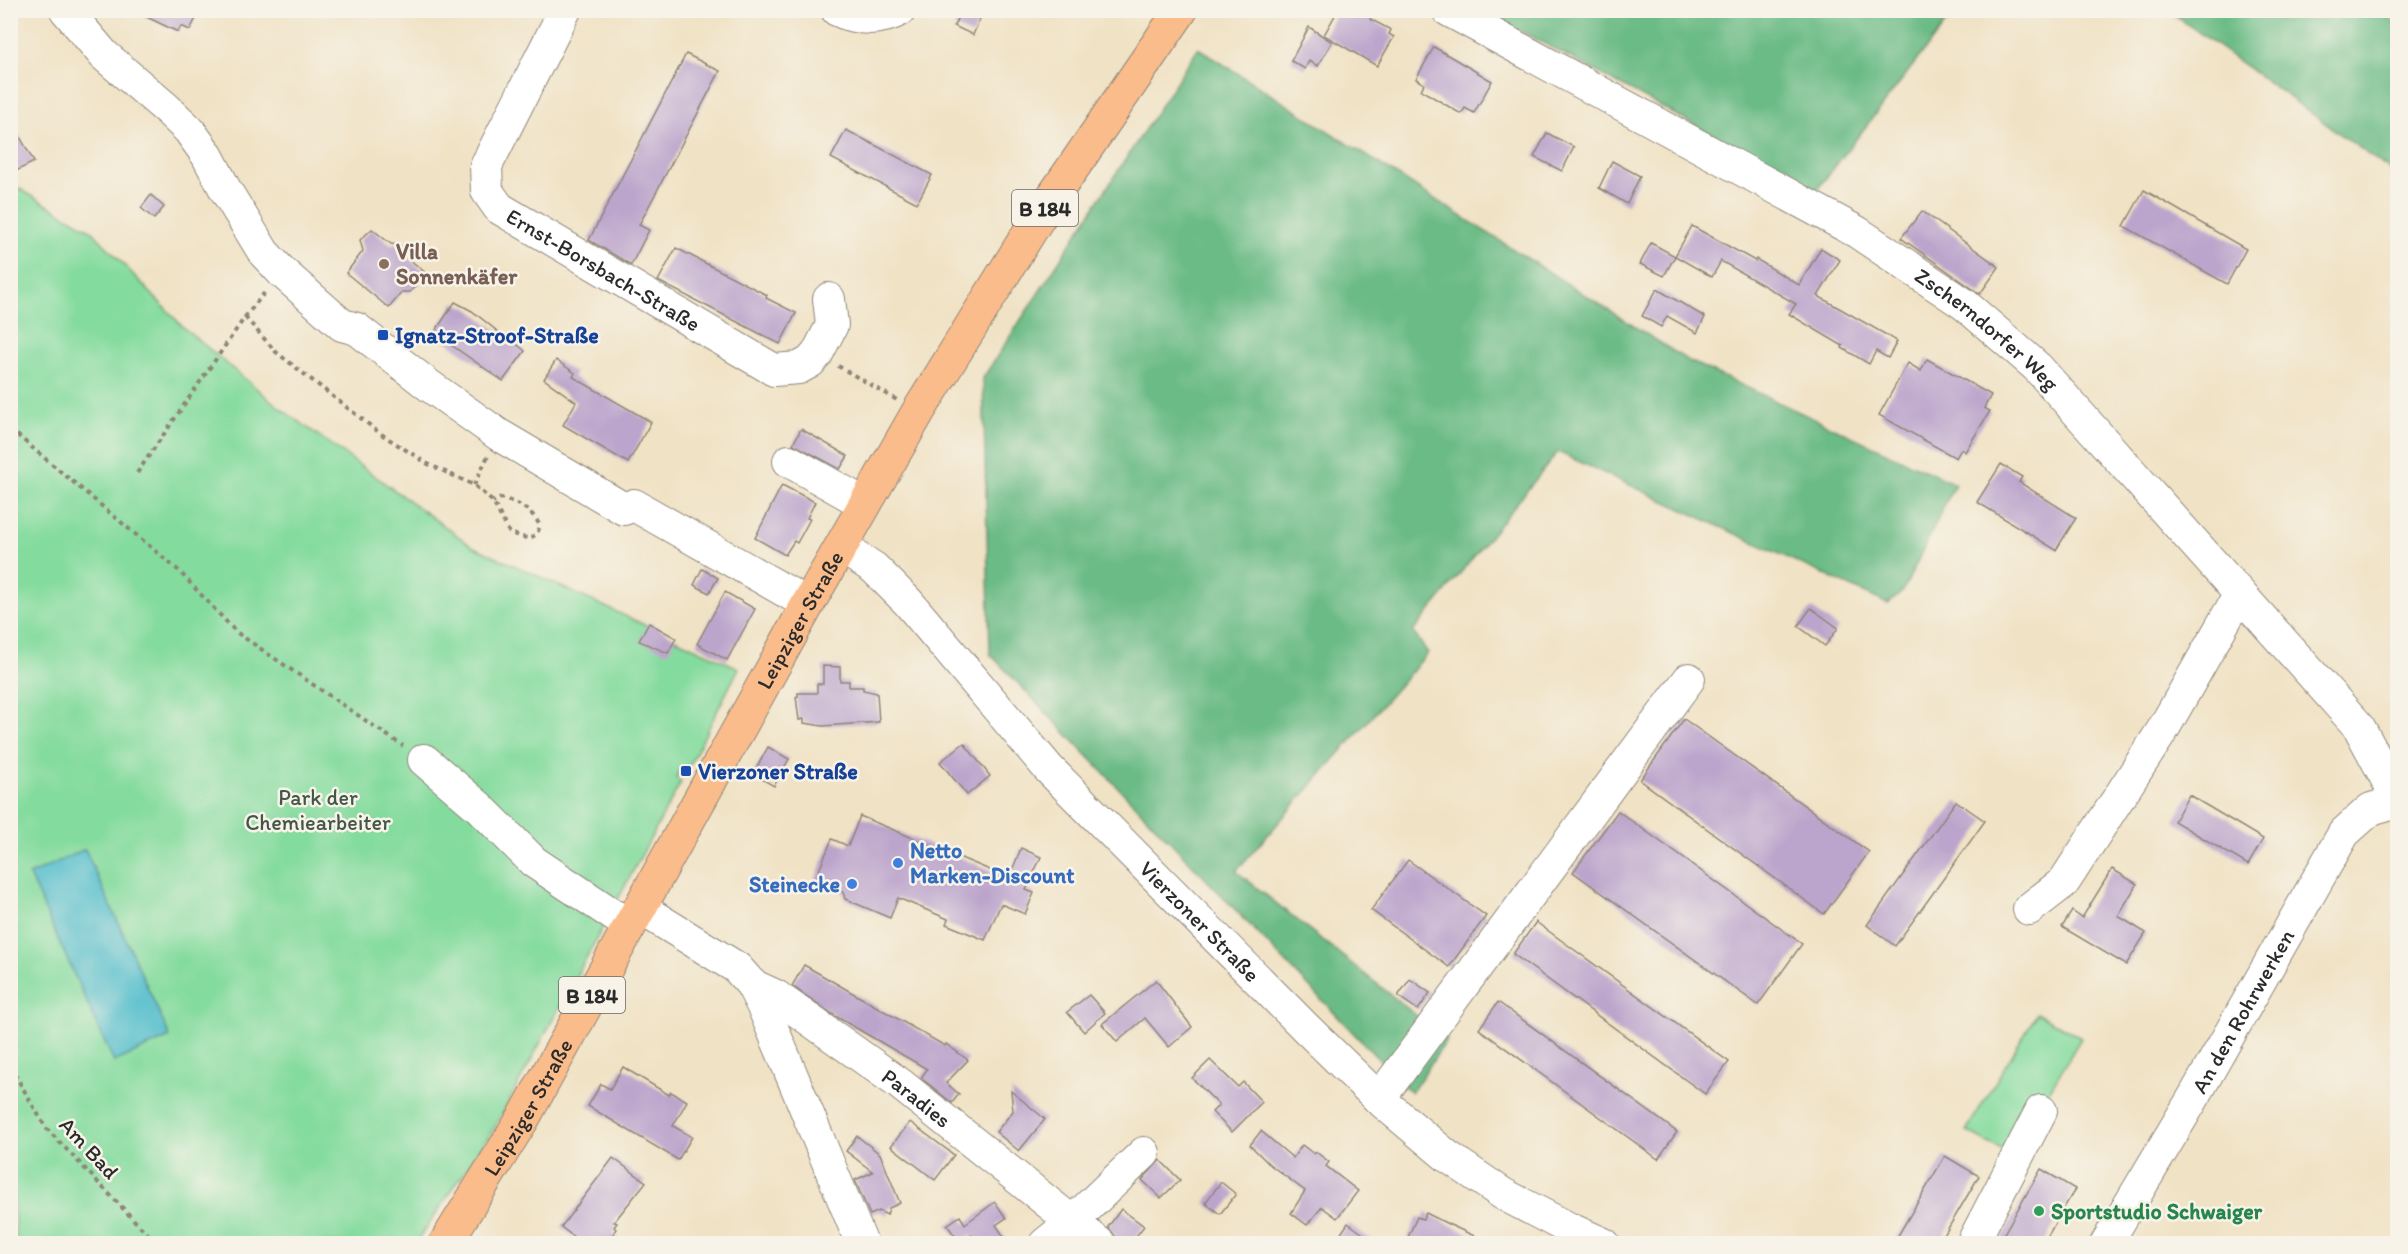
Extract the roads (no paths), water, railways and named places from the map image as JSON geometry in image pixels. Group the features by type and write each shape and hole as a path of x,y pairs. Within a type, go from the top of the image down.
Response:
{"main road":[{"name":"Leipziger Straße","path":"445,1244 524,1117 808,604 918,412 1037,220 1181,10"}],"street":[{"path":"66,10 104,55 189,130 207,155 264,253 342,325 357,329 427,384 499,435 624,509 634,505 808,604"},
{"name":"Ernst-Borsbach-Straße","path":"565,10 486,166 487,191 499,208 774,369 799,368 810,362 817,354 832,325 829,299"},
{"path":"837,10 849,16 868,19 891,15 900,10"},
{"name":"Zscherndorfer Weg","path":"1448,10 1857,232 1964,304 2037,367 2359,727 2397,800"},
{"path":"789,461 865,504"},
{"name":"Vierzoner Straße","path":"841,547 874,568 908,602 1049,769 1305,1028 1379,1099 1447,1156 1503,1194 1604,1244"},
{"path":"2029,909 2064,882 2162,731 2240,594"},
{"path":"1379,1099 1689,679"},
{"name":"Paradies","path":"424,760 479,807 534,862 635,917 737,968 752,985 765,1011 862,1244"},
{"name":"An den Rohrwerken","path":"2106,1244 2195,1095 2344,833 2371,809 2397,800"},
{"name":"Paradies","path":"752,985 776,996 900,1084 1100,1244"},
{"path":"1972,1244 2041,1111"},
{"path":"1045,1244 1072,1222 1144,1153"}],"water":[{"path":"85,849 170,1037 114,1062 29,875"}],"place":[{"name":"Villa Sonnenkäfer","path":"384,264"},
{"name":"Ignatz-Stroof-Straße","path":"383,335"},
{"name":"Vierzoner Straße","path":"686,771"},
{"name":"Netto Marken-Discount","path":"898,863"},
{"name":"Steinecke","path":"852,884"},
{"name":"Sportstudio Schwaiger","path":"2039,1211"}],"park label":[{"name":"Park der Chemiearbeiter","path":"318,810"}]}
